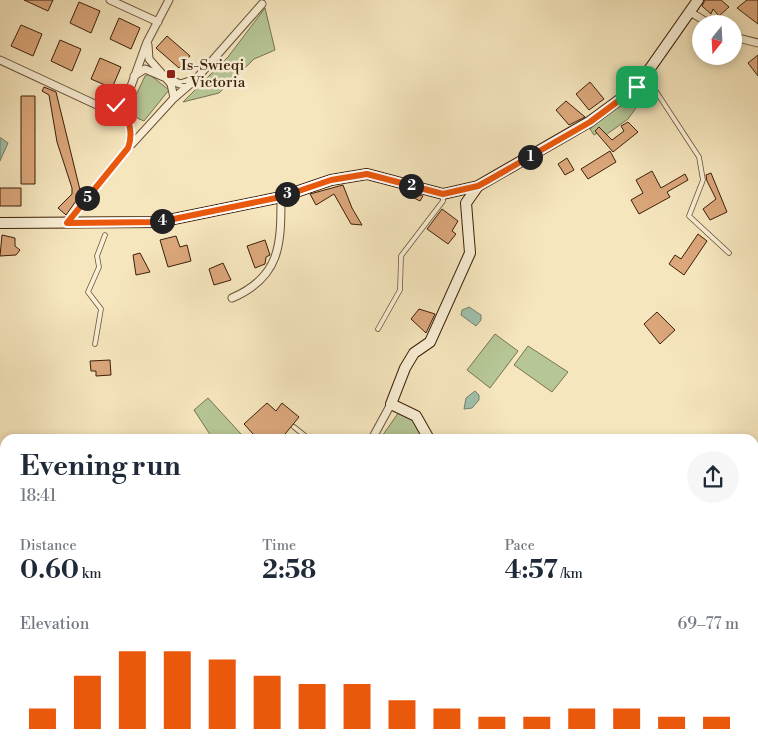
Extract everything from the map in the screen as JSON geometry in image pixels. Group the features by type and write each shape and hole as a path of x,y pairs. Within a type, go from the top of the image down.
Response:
{"main road":[{"path":"443,194 478,186 590,122 637,87 698,0"},
{"path":"0,223 159,222 281,197 331,180 367,174 443,194 466,203"},
{"path":"426,434 416,416 391,404 409,360 414,353 430,342 470,253 466,203 478,186"}],"street":[{"path":"110,0 158,22"},
{"path":"128,148 132,138 126,100 148,42 169,0"},
{"path":"67,223 128,148 174,98 196,79 262,4"},
{"path":"690,12 695,15"},
{"path":"742,39 758,43"},
{"path":"148,42 149,60 174,90 174,98"},
{"path":"0,60 101,105 136,128 148,126"},
{"path":"134,76 145,69 180,84 196,79"},
{"path":"101,105 116,105 126,100"},
{"path":"232,298 256,285 275,257 281,227 281,197"},
{"path":"375,434 391,404"}],"lane":[{"path":"646,76 698,157 703,180 689,216 729,253"},
{"path":"637,87 647,94"},
{"path":"378,329 400,290 401,256 444,201 443,194"},
{"path":"95,344 101,309 88,292 98,267 97,256 105,235"},
{"path":"294,427 303,434"}],"shaded area":[{"path":"265,8 275,50 254,59 219,93 183,102 228,57"},
{"path":"149,74 169,90 144,121 137,118 132,104 145,76"},
{"path":"630,97 643,98 628,119 603,137 599,132 594,135 590,129"},
{"path":"0,138 8,143 0,161"},
{"path":"469,307 481,315 481,320 476,326 461,315 462,310"},
{"path":"495,334 518,351 490,388 467,370"},
{"path":"528,346 568,372 552,392 514,365"},
{"path":"475,391 479,395 479,400 472,408 464,409 466,398"},
{"path":"208,398 241,434 210,434 194,410"},
{"path":"399,412 417,422 423,434 384,434"}],"building":[{"path":"24,0 53,0 48,11"},
{"path":"705,0 721,0 729,7 718,15 713,9 711,14 702,6"},
{"path":"747,0 758,0 758,24 737,8"},
{"path":"79,2 100,11 91,33 70,23"},
{"path":"119,18 140,28 131,49 110,39"},
{"path":"21,25 42,34 33,56 11,46"},
{"path":"167,36 190,56 179,68 156,48"},
{"path":"60,40 81,49 72,71 51,61"},
{"path":"758,55 758,76 748,63"},
{"path":"100,58 121,67 112,88 91,79"},
{"path":"590,82 604,99 589,110 576,94"},
{"path":"44,87 56,92 81,194 66,215 58,208 72,194 72,188 57,142 49,95 42,91"},
{"path":"21,96 35,96 35,184 21,184"},
{"path":"566,101 585,117 569,125 556,110"},
{"path":"628,122 638,132 613,152 595,131 599,127 612,140 624,131 621,126"},
{"path":"610,151 616,162 588,179 581,169"},
{"path":"567,158 574,170 565,175 558,164"},
{"path":"652,171 661,188 685,174 688,180 667,192 670,197 639,214 631,200 643,193 636,180"},
{"path":"711,173 727,212 710,220 703,209 716,199 707,181 706,175"},
{"path":"343,185 352,208 362,225 351,224 334,194 316,205 310,194"},
{"path":"0,188 21,188 21,206 0,206"},
{"path":"405,191 423,196 420,201 406,194"},
{"path":"442,209 458,221 452,231 456,234 448,244 427,229"},
{"path":"698,234 707,241 684,275 669,264 675,255 681,259"},
{"path":"2,235 15,238 15,246 20,250 16,255 0,256"},
{"path":"176,236 180,247 187,245 191,261 168,267 160,240"},
{"path":"265,240 270,255 266,257 265,264 255,268 247,246"},
{"path":"140,253 150,272 136,275 133,255"},
{"path":"223,263 231,280 214,285 209,269"},
{"path":"419,309 435,314 426,333 411,319"},
{"path":"657,312 675,330 660,344 644,324"},
{"path":"110,360 111,375 96,376 96,371 91,371 90,361"},
{"path":"267,403 276,411 282,403 299,417 285,434 253,434 244,424"}],"place":[{"name":"Is-Swieqi - Victoria","path":"171,74"}],"route":[{"path":"116,105 126,100 127,118 131,125 132,138 128,148 67,223 159,222 281,197 331,180 367,174 443,194 478,186 590,122 637,87"}]}
